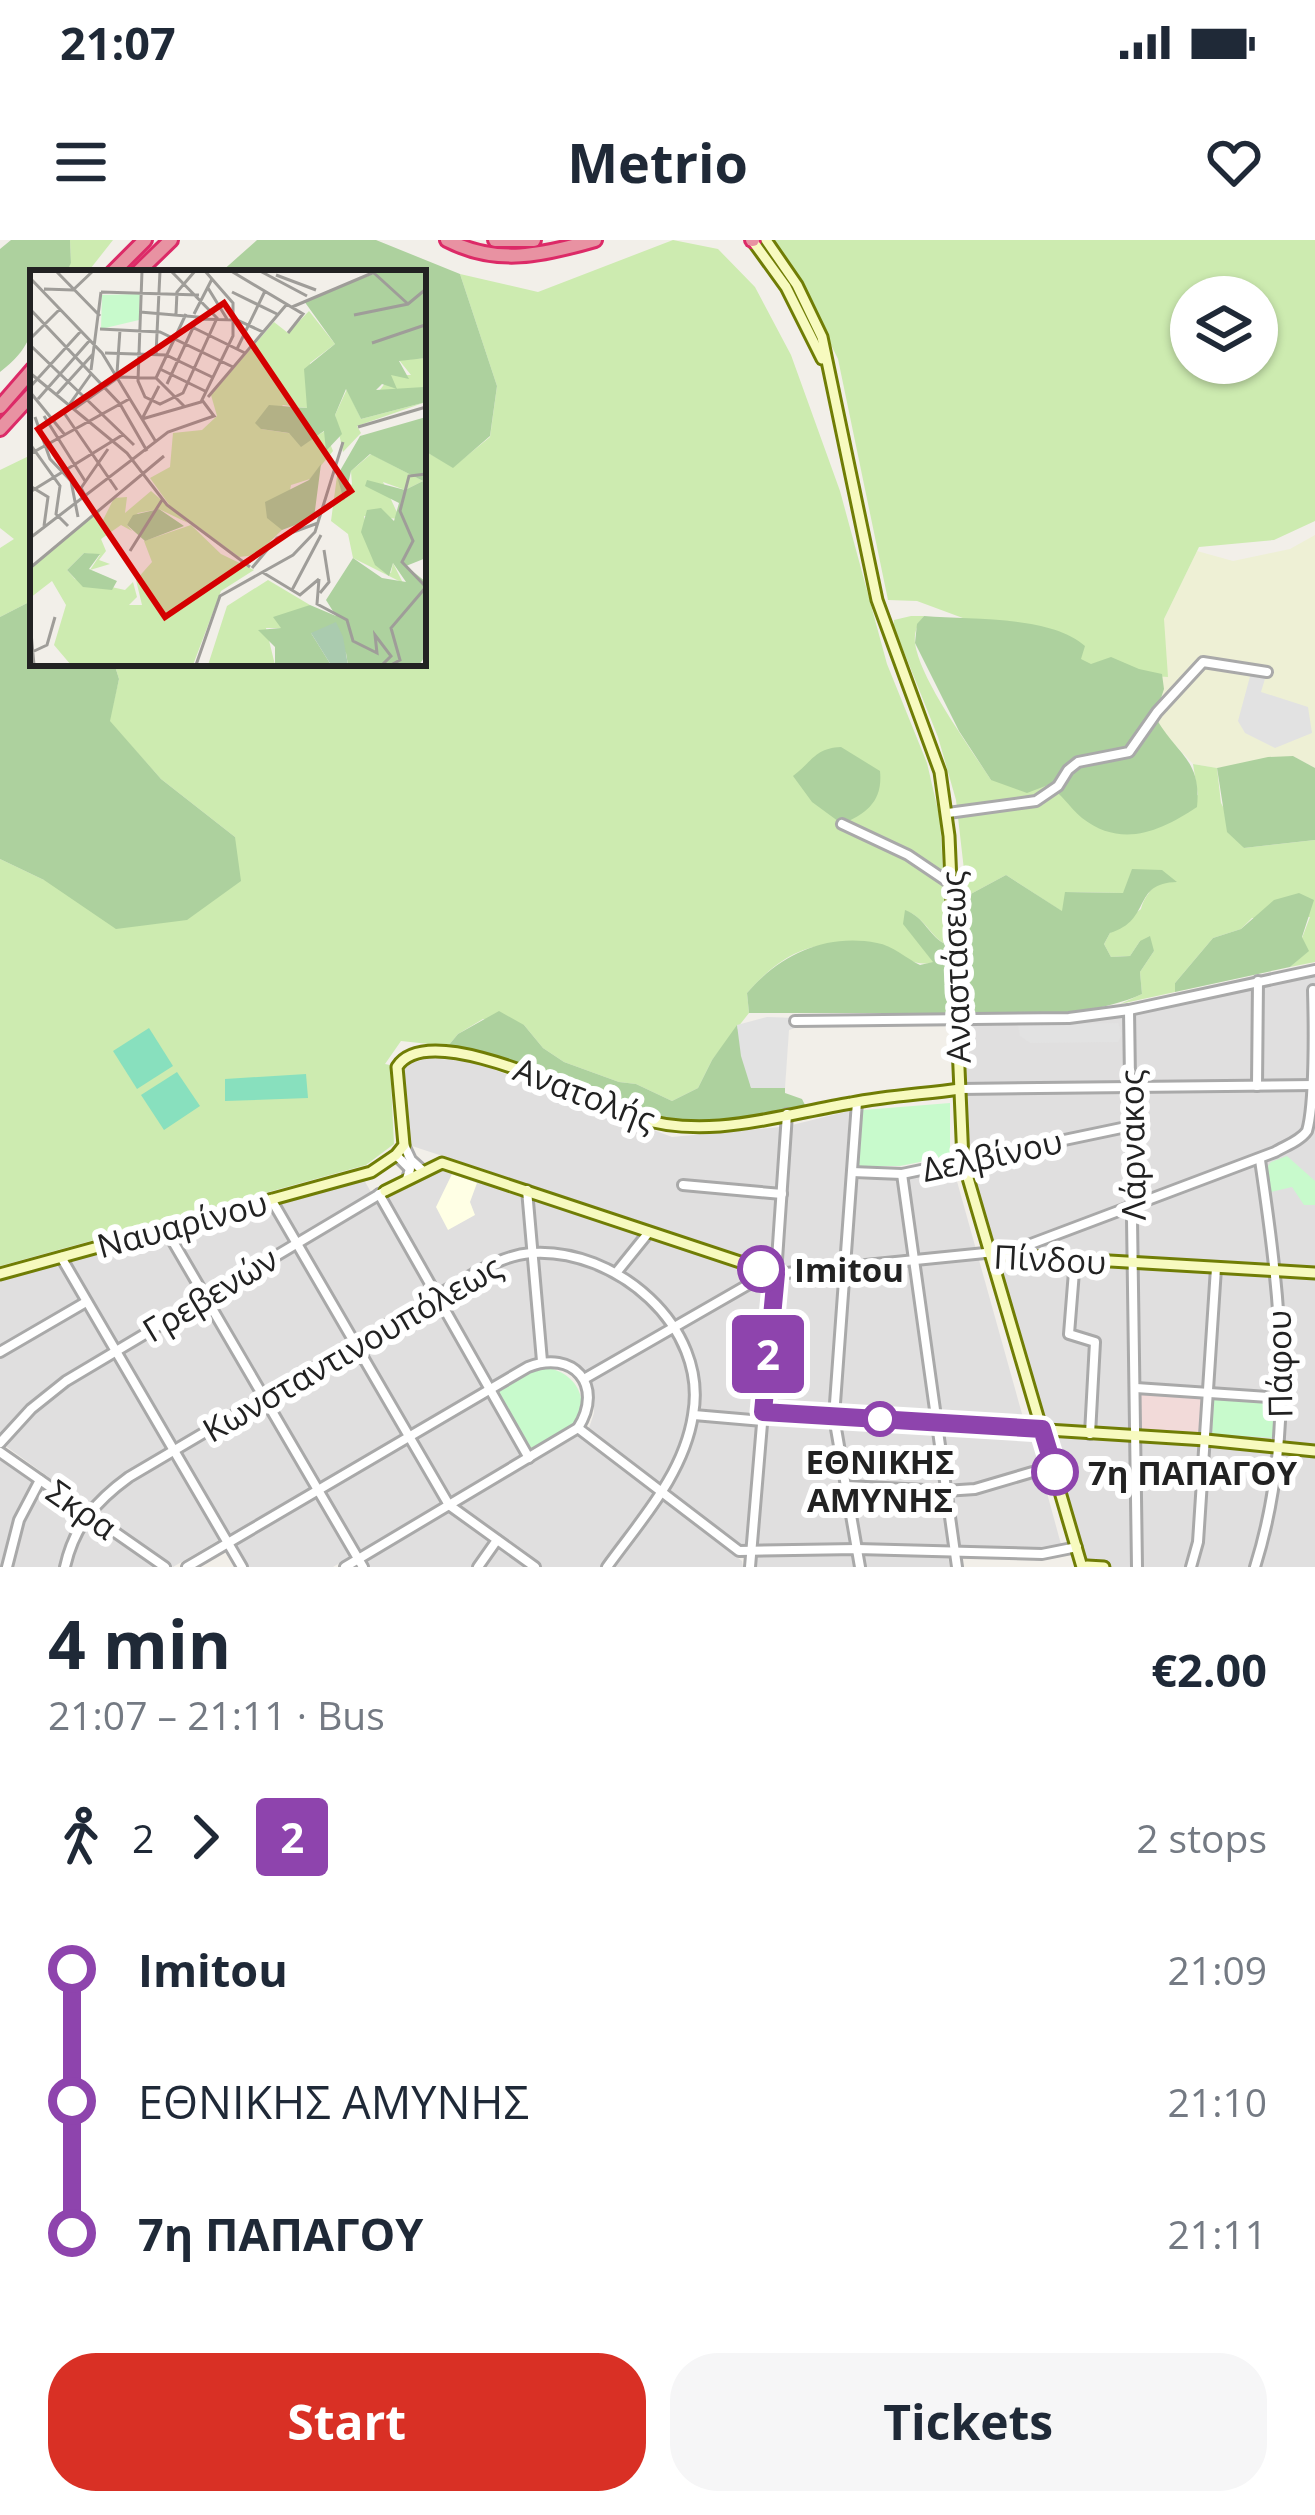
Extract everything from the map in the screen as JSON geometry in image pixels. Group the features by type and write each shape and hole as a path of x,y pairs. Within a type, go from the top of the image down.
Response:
{"highway":[{"path":"117,268 141,240"},
{"path":"447,240 474,251 512,257 595,240"},
{"path":"495,240 534,240"},
{"path":"139,270 170,241"},
{"path":"0,406 30,372"},
{"path":"0,429 30,396"}],"street":[{"path":"752,240 805,321 833,386"},
{"path":"766,240 822,337 833,386"},
{"name":"Αναστάσεως","path":"833,386 877,600 933,751 948,812 963,1161 1085,1566"},
{"path":"948,812 1036,801 1058,786 1078,762 1129,752 1157,712 1203,662 1267,672"},
{"path":"842,824 908,855 952,885"},
{"path":"795,1022 1069,1018 1129,1010 1315,970"},
{"path":"1258,981 1258,1086"},
{"path":"991,1254 1015,1250 1260,1160 1307,1131 1315,1085 1313,990"},
{"name":"Λάρνακος","path":"1129,1010 1137,1567"},
{"name":"Ανατολής","path":"407,1178 410,1169 400,1150 398,1062 419,1054 450,1051 515,1067 635,1117 670,1126 719,1126 960,1089"},
{"path":"960,1089 1315,1085"},
{"path":"857,1102 834,1417 860,1567"},
{"path":"750,1567 780,1273 787,1114"},
{"name":"Δελβίνου","path":"853,1172 902,1174 1131,1126"},
{"path":"400,1150 422,1170"},
{"name":"Ναυαρίνου","path":"0,1274 364,1175 400,1150"},
{"name":"Πάφου","path":"1255,1567 1271,1508 1282,1398 1277,1271 1260,1160"},
{"name":"Γρεβενών","path":"0,1448 31,1408 66,1381 434,1164 442,1162 527,1190"},
{"path":"902,1174 957,1567"},
{"path":"364,1175 386,1190 437,1296 530,1458"},
{"path":"683,1186 782,1194"},
{"path":"542,1361 527,1190 780,1273"},
{"path":"271,1199 449,1505 535,1567"},
{"path":"165,1228 361,1563"},
{"path":"616,1273 650,1232"},
{"name":"Κωνσταντινουπόλεως","path":"65,1567 76,1533 106,1493 491,1264 532,1253 560,1254 616,1273 658,1305 673,1328"},
{"name":"Πίνδου","path":"584,1379 758,1279 780,1273 991,1254 1315,1273"},
{"path":"61,1257 242,1567"},
{"path":"1076,1259 1069,1334 1095,1342 1090,1434"},
{"path":"1191,1567 1198,1542 1216,1268"},
{"path":"0,1352 86,1302"},
{"path":"607,1567 662,1492 694,1415 691,1370 673,1328"},
{"path":"187,1567 542,1361 566,1365 584,1379 590,1401 578,1428 361,1563 344,1567"},
{"path":"1136,1388 1282,1398"},
{"path":"694,1415 936,1421 1315,1451"},
{"path":"578,1428 739,1551 1042,1554 1077,1547"},
{"name":"Σκρα","path":"0,1448 165,1567"},
{"path":"846,1486 975,1489 1053,1466"},
{"path":"7,1567 19,1520 40,1480"},
{"path":"478,1567 497,1540"},
{"path":"1085,1566 1104,1567"}],"shaded area":[{"path":"1315,535 1315,768 1293,756 1217,768 1193,764 1153,721 1164,619 1197,551 1233,561 1290,549"},
{"path":"1252,669 1267,672 1261,692 1308,707 1312,733 1275,748 1245,733 1238,721"},
{"path":"1315,975 1315,1567 1109,1567 1081,1559 968,1152 966,1025 1119,1016"},
{"path":"767,1017 796,1018 795,1028 789,1030 785,1088 751,1088 741,1056 737,1025"},
{"path":"1118,1023 1122,1034 1118,1042 1030,1043 1020,1036 1018,1025"},
{"path":"429,1058 474,1062 672,1137 780,1127 770,1264 409,1145 401,1066"},
{"path":"849,1111 846,1180 897,1179 953,1167 1024,1421 768,1410 792,1125"},
{"path":"440,1168 737,1268 769,1291 747,1546 737,1544 589,1428 593,1389 582,1371 566,1360 534,1359 491,1382 383,1197"},
{"path":"452,1174 477,1183 470,1202 475,1215 448,1230 436,1207"},
{"path":"364,1180 524,1456 360,1553 174,1232"},
{"path":"163,1235 350,1557 333,1567 249,1567 229,1534 173,1567 0,1442 0,1279"},
{"path":"1139,1390 1207,1394 1205,1437 1137,1432"},
{"path":"766,1424 1032,1438 1062,1548 946,1547 950,1567 754,1567"},
{"path":"580,1435 742,1561 743,1567 368,1567 364,1561"},
{"path":"0,1455 158,1567 0,1567"}],"green space":[{"path":"11,240 70,240 71,263 68,270 30,270 30,334 22,350 0,372 0,249"},
{"path":"70,240 113,240 89,270 67,270"},
{"path":"257,240 376,240 460,274 497,386 490,436 453,468 426,452 426,270 223,270"},
{"path":"673,240 718,249 755,287 791,355 840,491 887,664 927,763 940,819 947,945 906,911 904,924 934,962 917,963 868,948 829,945 779,963 747,993 749,1013 712,1060 698,1088 672,1101 636,1084 564,1062 543,1048 524,1025 483,1019 448,1046 401,1041 385,1064 390,1065 394,1144 366,1165 0,1266 0,859 44,880 235,837 161,779 109,721 119,679 115,666 426,666 426,452 453,467 490,437 497,386 460,274 538,292"},
{"path":"774,240 1315,240 1315,521 1274,540 1199,547 1164,619 1168,677 1111,673 917,601 888,600 838,359 791,264"},
{"path":"30,455 30,602 0,617 0,548 14,539 0,528 0,470"},
{"path":"30,602 30,666 115,666 119,679 110,721 161,779 235,837 241,881 187,920 116,929 44,880 0,859 0,617"},
{"path":"924,616 915,639 926,675 991,780 1050,786 1104,829 1198,795 1193,764 1217,768 1221,803 1244,848 1315,840 1315,962 1290,967 1308,951 1302,938 1310,917 1252,918 1241,929 1213,938 1175,983 1175,992 1120,1004 1142,994 1140,972 1154,951 1140,941 1130,956 1111,957 1104,944 1110,933 1141,909 1162,870 1123,893 1066,892 1063,912 1006,875 967,896 956,800 938,737 894,627 894,620"},
{"path":"924,616 1009,621 1052,629 1085,646 1081,659 1091,664 1111,657 1162,674 1164,689 1155,716 1191,767 1197,807 1155,829 1112,833 1082,818 1048,785 1027,793 991,780 959,731 915,643 917,624"},
{"path":"841,747 880,771 872,805 842,824 812,802 793,776 819,753"},
{"path":"1293,756 1315,768 1315,840 1244,848 1227,832 1217,768"},
{"path":"1132,869 1162,870 1177,882 1153,889 1132,920 1110,933 1104,944 1111,957 1130,956 1150,936 1154,951 1140,972 1142,994 1079,1011 970,1016 967,896 1006,875 1062,911 1065,892 1123,893"},
{"path":"1299,893 1314,900 1302,937 1309,951 1290,967 1175,992 1175,983 1213,938 1241,929 1274,900"},
{"path":"905,910 947,945 947,1013 749,1013 747,993 760,980 789,958 822,944 877,943 920,965 933,962 903,924"},
{"path":"499,1011 524,1025 543,1048 564,1062 636,1084 672,1101 698,1088 737,1025 751,1087 785,1088 785,1093 802,1099 805,1105 720,1124 676,1124 636,1114 484,1052 448,1046 458,1034"},
{"path":"149,1028 173,1066 137,1089 113,1051"},
{"path":"177,1072 200,1106 164,1130 141,1095"},
{"path":"306,1074 308,1098 225,1101 225,1079"},
{"path":"950,1103 950,1156 900,1166 857,1166 863,1110"},
{"path":"1287,1156 1315,1181 1315,1205 1304,1205 1292,1187 1267,1193 1263,1173 1271,1162"},
{"path":"548,1368 575,1385 580,1413 562,1434 532,1450 498,1392 536,1369"},
{"path":"1214,1399 1277,1403 1266,1406 1266,1417 1276,1417 1275,1438 1212,1434"}],"bus line":[{"name":"2","path":"761,1269 776,1274 763,1412 1042,1429 1055,1472"}],"place":[{"name":"Imitou","path":"761,1269"},
{"name":"ΕΘΝΙΚΗΣ ΑΜΥΝΗΣ","path":"880,1419"},
{"name":"7η ΠΑΠΑΓΟΥ","path":"1055,1472"}]}
